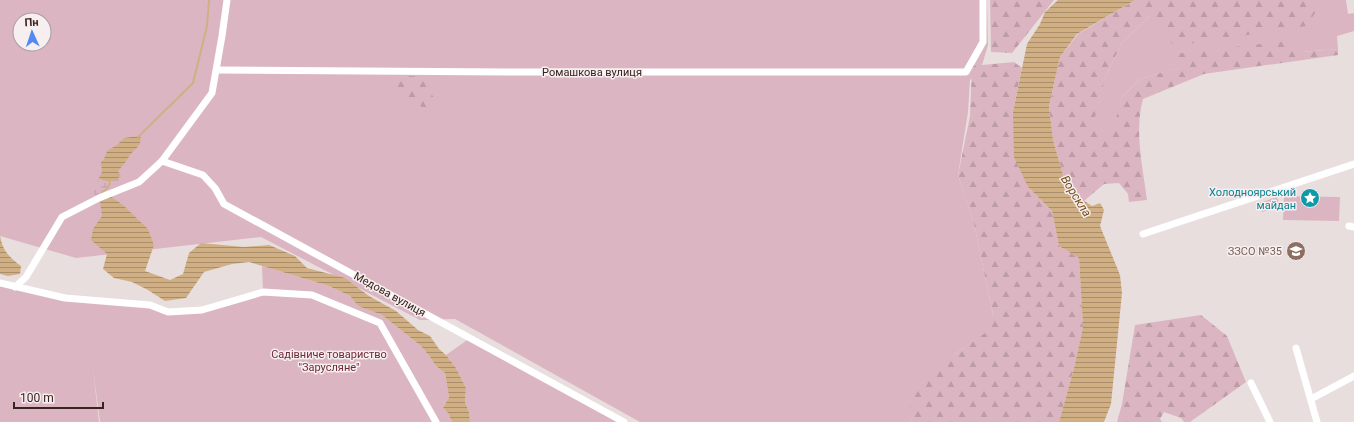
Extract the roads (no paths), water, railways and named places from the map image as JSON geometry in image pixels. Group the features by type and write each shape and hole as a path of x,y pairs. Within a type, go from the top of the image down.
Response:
{"street":[{"path":"15,287 26,277 62,217 99,198 139,182 162,161 212,93 217,70 227,0"},
{"name":"Ромашкова вулиця","path":"217,70 507,72 966,72 983,42 983,0"},
{"name":"Медова вулиця","path":"162,161 203,175 215,188 224,204 624,422"},
{"path":"1143,234 1354,164"},
{"path":"0,283 65,298 150,305 168,312 202,310 263,292 312,295 380,323 436,422"},
{"path":"1296,348 1316,422"},
{"path":"1311,400 1354,376"},
{"path":"1251,383 1270,422"}],"water":[{"name":"Ворскла","path":"1058,0 1135,0 1077,34 1060,57 1049,106 1053,140 1064,178 1077,196 1092,206 1100,203 1104,210 1100,226 1120,275 1122,293 1111,404 1104,422 1059,422 1074,368 1083,327 1079,258 1059,246 1052,211 1028,187 1014,157 1013,112 1027,44 1040,24 1045,12"},
{"path":"139,136 141,138 138,146 118,171 121,176 116,180 110,181 104,181 99,178 102,172 101,162 107,151 117,145 124,138"},
{"path":"110,196 123,205 148,229 154,245 145,271 170,280 183,274 189,253 201,243 244,247 269,245 295,256 307,268 345,278 369,296 396,311 418,330 430,336 439,349 446,355 456,368 466,388 465,402 469,412 470,422 452,422 448,413 443,408 449,397 445,373 436,366 421,346 382,315 358,306 350,296 329,286 249,262 232,264 204,272 186,298 165,301 132,282 114,278 103,269 107,254 91,240 93,229 102,216 100,201"},
{"path":"0,236 7,253 21,266 20,274 8,276 0,274"}],"waterway":[{"path":"138,137 193,83 207,26 209,0"},
{"path":"102,192 106,190 110,184 110,179"}],"place":[{"name":"Холодноярський майдан","path":"1310,198"},
{"name":"ЗЗСО №35","path":"1296,251"}],"park label":[{"name":"Садівниче товариство \"Зарусляне\"","path":"329,360"}]}
